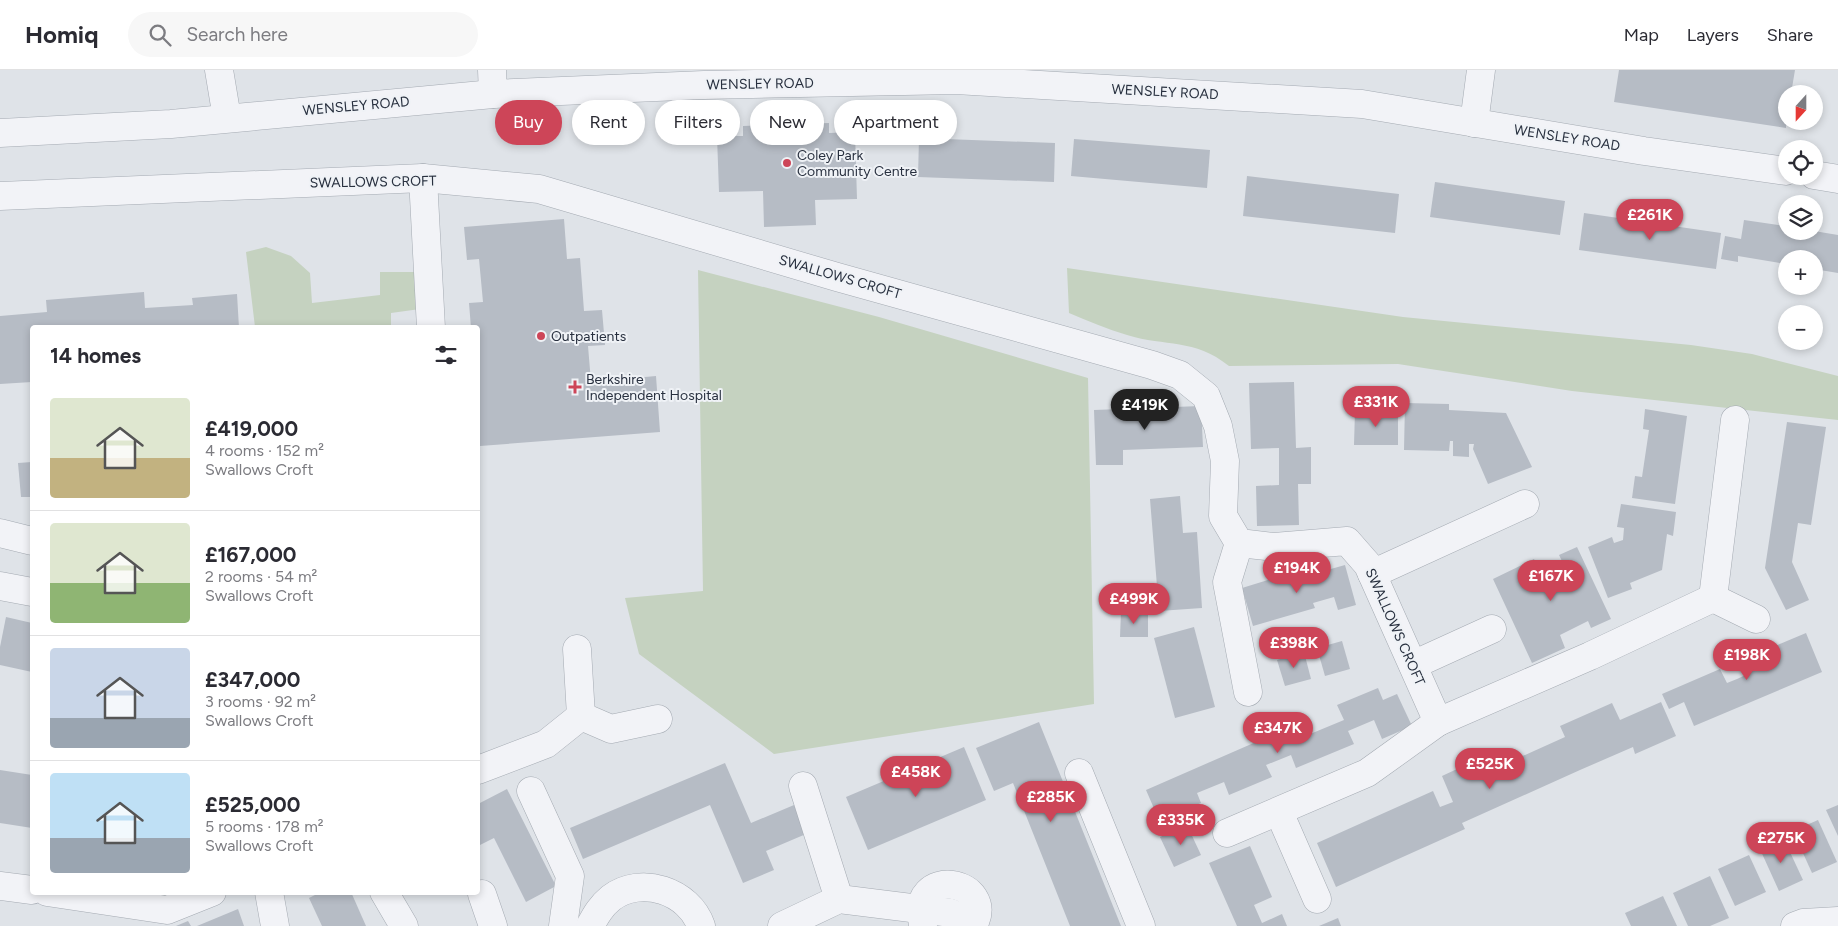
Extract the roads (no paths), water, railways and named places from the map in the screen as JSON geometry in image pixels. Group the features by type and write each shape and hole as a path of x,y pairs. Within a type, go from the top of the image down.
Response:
{"street":[{"path":"219,70 227,118"},
{"path":"1474,123 1481,70"},
{"name":"WENSLEY ROAD","path":"0,133 171,124 492,82 704,85 956,80 1362,104 1644,151 1778,170"},
{"path":"1823,176 1838,179"},
{"path":"423,178 431,325"},
{"name":"SWALLOWS CROFT","path":"0,196 423,178 539,189 828,275 1152,365 1180,375 1206,396 1218,426 1224,461 1223,516 1239,543 1274,547 1348,541 1368,565 1438,722"},
{"path":"1714,598 1735,420"},
{"path":"1372,574 1524,504"},
{"path":"0,533 30,540"},
{"path":"1239,543 1226,582 1248,692"},
{"path":"0,586 30,592"},
{"path":"1714,598 1756,619"},
{"path":"1227,833 1367,773 1438,722 1590,656 1714,598"},
{"path":"1412,665 1492,629"},
{"path":"577,649 580,716"},
{"path":"580,716 611,730 658,719"},
{"path":"480,766 546,744 580,716"},
{"path":"1079,773 1133,924"},
{"path":"803,786 839,899"},
{"path":"531,791 570,876 563,926"},
{"path":"1279,812 1318,899"},
{"path":"0,886 30,890"},
{"path":"590,926 598,910 612,897 629,889 647,886 667,891 685,902 698,918 701,926"},
{"path":"482,894 493,926"},
{"path":"67,895 167,910 204,895"},
{"path":"270,895 275,926"},
{"path":"386,895 404,926"},
{"path":"782,926 839,899 922,917 965,922"},
{"path":"1795,926 1803,923 1838,921"}],"place":[{"name":"Coley Park Community Centre","path":"787,163"},
{"name":"Outpatients","path":"541,336"},
{"name":"Berkshire Independent Hospital","path":"575,387"}]}
